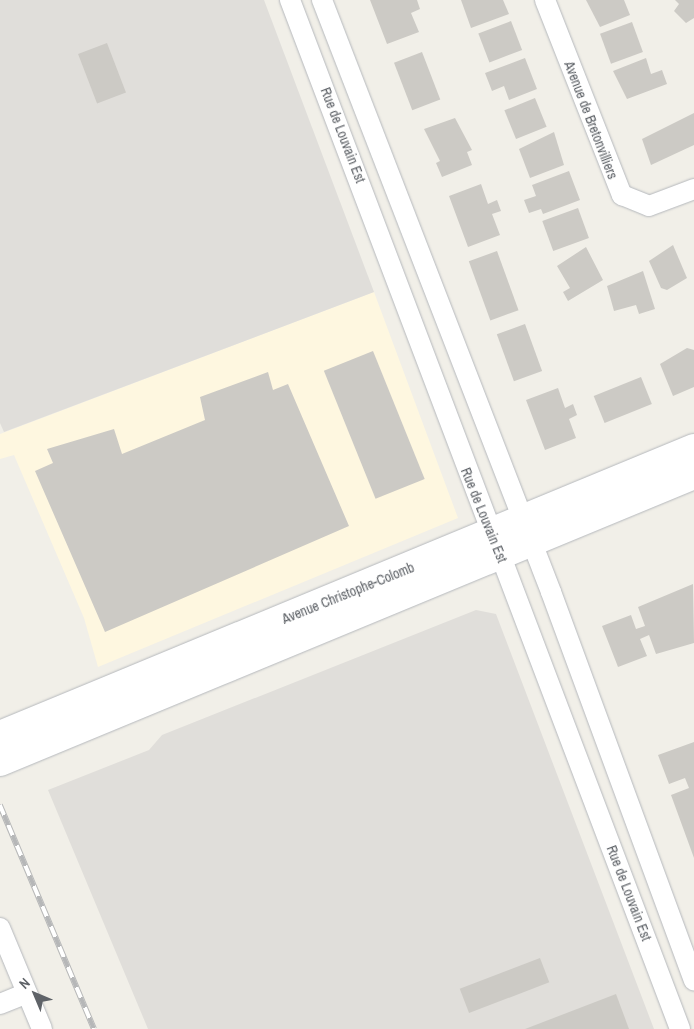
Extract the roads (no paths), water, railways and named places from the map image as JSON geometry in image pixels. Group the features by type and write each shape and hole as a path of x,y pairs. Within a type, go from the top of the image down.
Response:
{"main road":[{"name":"Avenue Christophe-Colomb","path":"0,762 527,533 694,448"},
{"name":"Avenue Christophe-Colomb","path":"527,533 694,475"},
{"name":"Avenue Christophe-Colomb","path":"0,735 497,546"}],"street":[{"name":"Rue de Louvain Est","path":"290,0 680,1029"},
{"name":"Rue de Louvain Est","path":"322,0 527,533 694,980"},
{"name":"Avenue de Bretonvilliers","path":"545,0 622,195 649,206 694,189"},
{"path":"0,928 42,1029"},
{"path":"0,1004 27,993"}],"railway":[{"path":"0,805 94,1029"}]}
